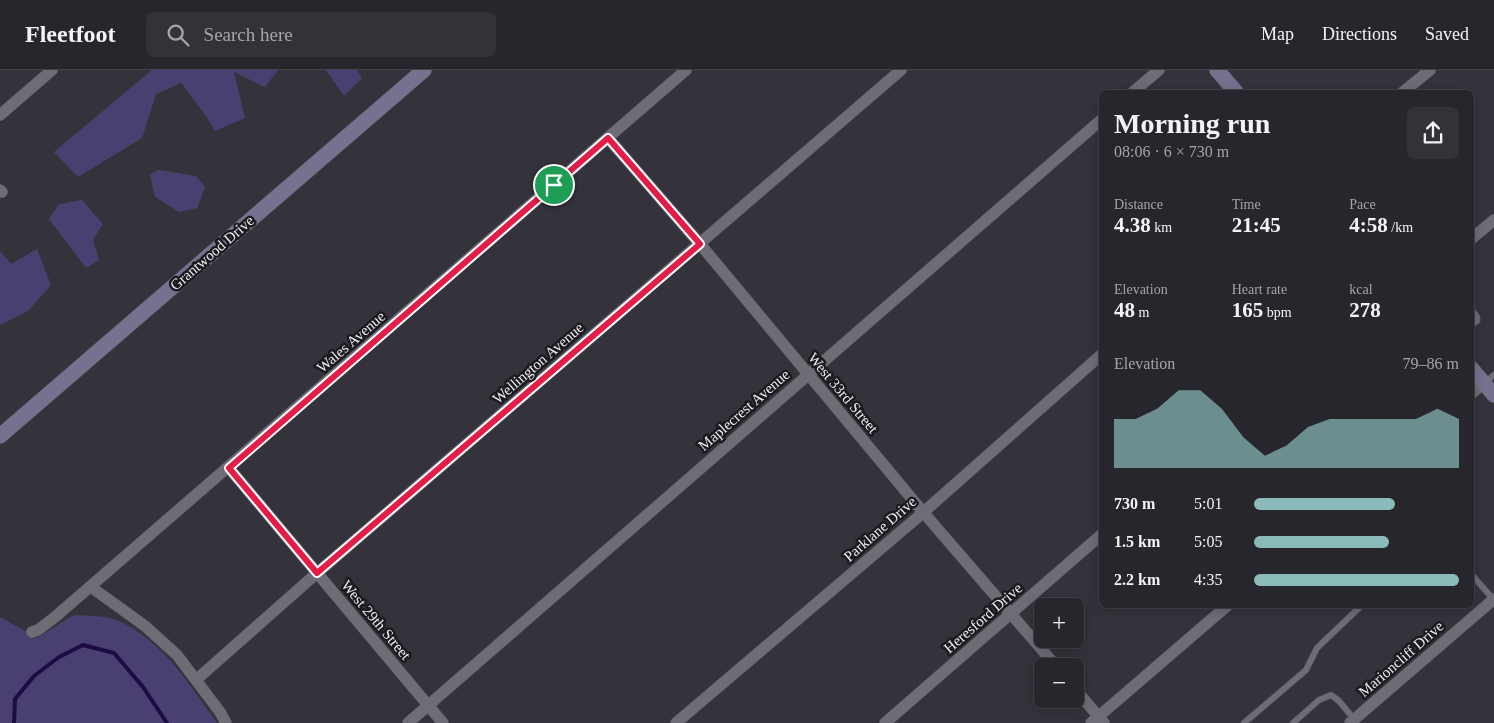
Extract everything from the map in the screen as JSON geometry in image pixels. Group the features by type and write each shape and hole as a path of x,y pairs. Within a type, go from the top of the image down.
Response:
{"street":[{"path":"0,115 52,70"},
{"name":"Grantwood Drive","path":"0,436 424,70"},
{"name":"Wales Avenue","path":"32,632 48,624 686,70"},
{"name":"Wellington Avenue","path":"196,680 317,573 901,70"},
{"path":"1135,90 1159,70"},
{"path":"1217,70 1234,90"},
{"path":"1406,90 1430,70"},
{"name":"Maplecrest Avenue","path":"408,723 1099,122"},
{"name":"West 33rd Street","path":"608,138 700,244 923,512 1049,658"},
{"path":"1474,237 1494,220"},
{"name":"Parklane Drive","path":"676,723 923,512 1099,357"},
{"path":"1474,370 1489,379 1494,395"},
{"path":"1474,392 1489,379"},
{"name":"West 29th Street","path":"229,468 442,723"},
{"name":"Heresford Drive","path":"885,723 1099,538"},
{"path":"91,587 145,626 177,655 220,712 226,723"},
{"name":"Marioncliff Drive","path":"1352,721 1494,599"},
{"path":"1084,702 1098,721 1225,608"}],"lane":[{"path":"1474,313 1477,317 1477,321 1474,323"},
{"path":"1474,577 1494,599"},
{"path":"1244,723 1306,670 1317,648 1359,608"},
{"path":"1293,723 1319,700 1331,695 1339,701 1352,721"}],"shaded area":[{"path":"152,70 278,70 265,87 234,72 245,118 215,131 181,83 156,94 142,138 78,177 54,152"},
{"path":"326,70 357,70 362,78 344,96"},
{"path":"158,170 196,176 205,187 197,208 179,212 155,197 150,175"},
{"path":"82,200 103,224 93,240 99,260 86,268 49,219 59,204"},
{"path":"37,249 51,285 28,311 0,325 0,251 11,264"},
{"path":"74,615 111,618 132,628 147,639 161,651 185,678 217,723 0,723 0,617 37,638"}],"waterway":[{"path":"14,723 15,699 34,676 59,657 83,645 114,653 143,687 167,723"}],"route":[{"path":"608,138 700,244 317,573 229,468 554,185 608,138"}]}
